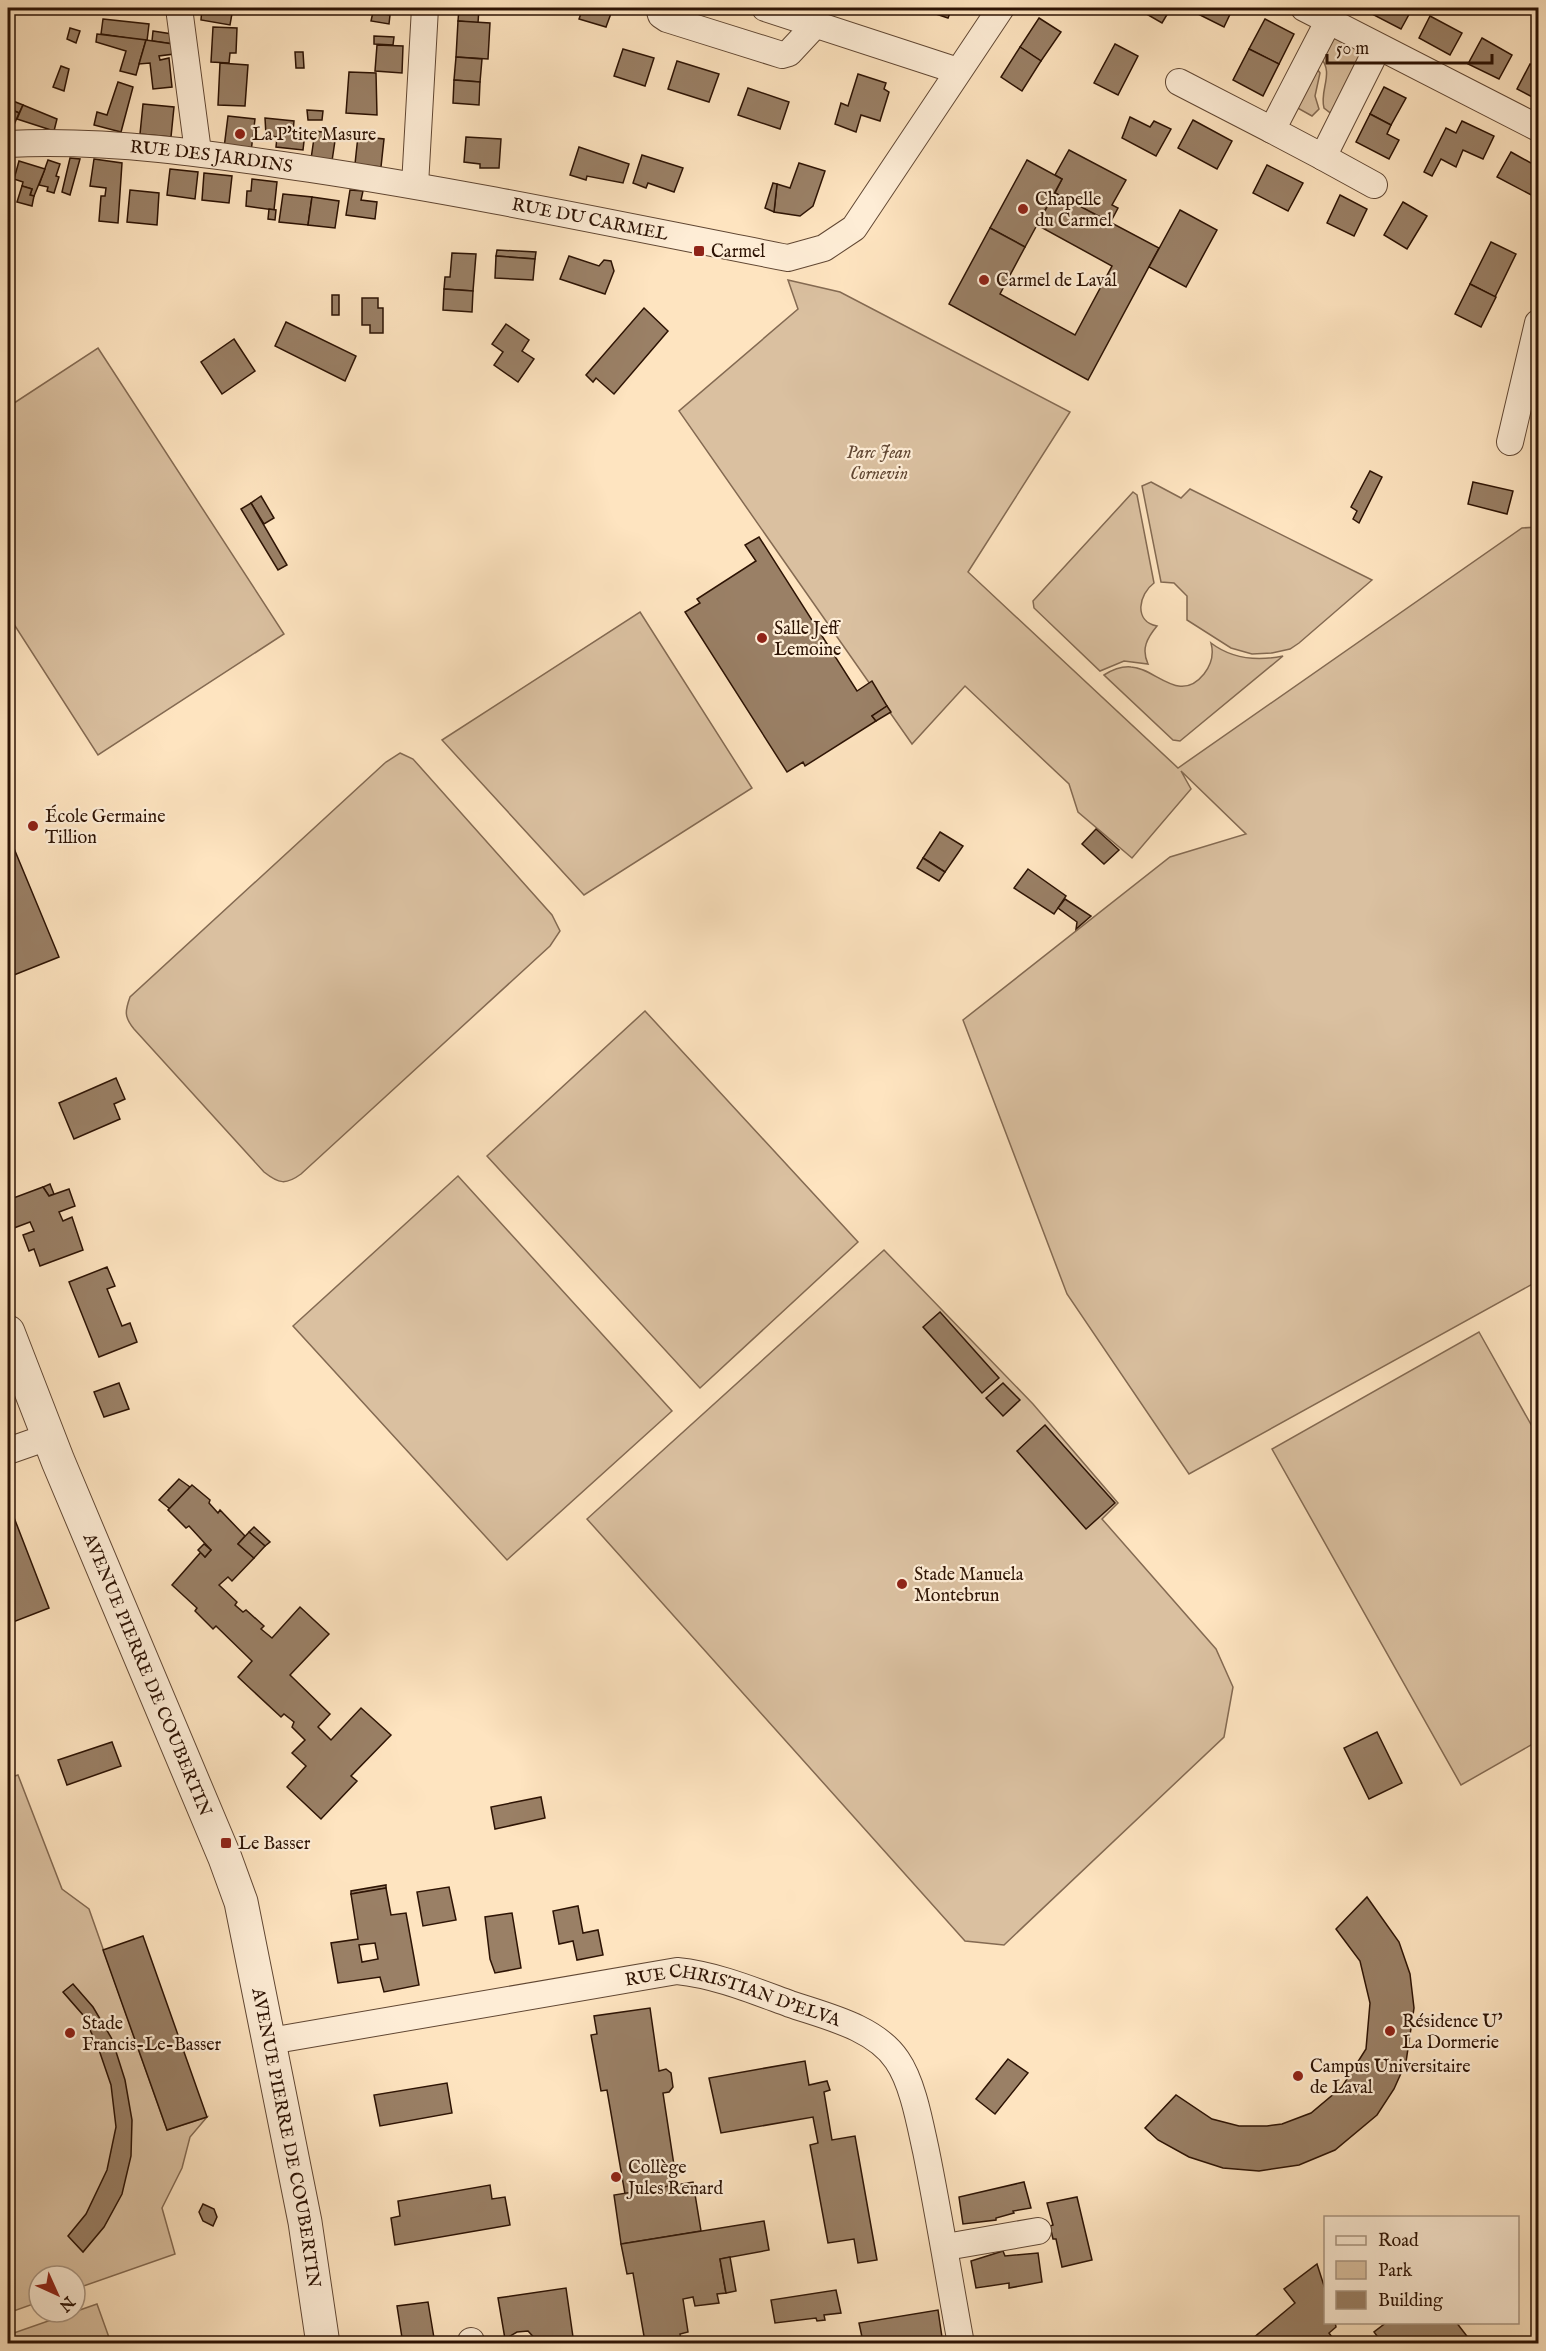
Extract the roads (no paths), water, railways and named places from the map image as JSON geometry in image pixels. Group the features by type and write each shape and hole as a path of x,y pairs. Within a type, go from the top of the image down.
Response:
{"street":[{"path":"179,8 198,152"},
{"path":"415,185 425,8"},
{"path":"659,8 661,15 667,19 782,55 789,53 816,24"},
{"path":"765,8 958,71"},
{"name":"RUE DU CARMEL","path":"415,185 788,258 824,248 854,228 1001,8"},
{"path":"1304,8 1539,128"},
{"path":"1272,130 1329,20"},
{"path":"1323,157 1378,47"},
{"path":"1179,82 1374,185"},
{"name":"RUE DES JARDINS","path":"8,144 47,142 198,152 415,185"},
{"path":"1510,442 1539,323"},
{"name":"AVENUE PIERRE DE COUBERTIN","path":"8,1332 48,1437 225,1858 241,1902 305,2222 323,2343"},
{"path":"8,1451 48,1437"},
{"name":"RUE CHRISTIAN D'ELVA","path":"270,2041 677,1971 707,1974 846,2024 874,2039 897,2060 918,2116 946,2247 961,2343"},
{"path":"946,2247 1038,2231"}],"place":[{"name":"La P'tite Masure","path":"240,134"},
{"name":"Chapelle du Carmel","path":"1023,209"},
{"name":"Carmel","path":"699,251"},
{"name":"Carmel de Laval","path":"984,280"},
{"name":"Salle Jeff Lemoine","path":"762,638"},
{"name":"École Germaine Tillion","path":"33,826"},
{"name":"Stade Manuela Montebrun","path":"902,1584"},
{"name":"Le Basser","path":"226,1843"},
{"name":"Résidence U' La Dormerie","path":"1390,2031"},
{"name":"Stade Francis-Le-Basser","path":"70,2033"},
{"name":"Campus Universitaire de Laval","path":"1298,2076"},
{"name":"Collège Jules Renard","path":"616,2177"}],"park label":[{"name":"Parc Jean Cornevin","path":"879,462"}]}
